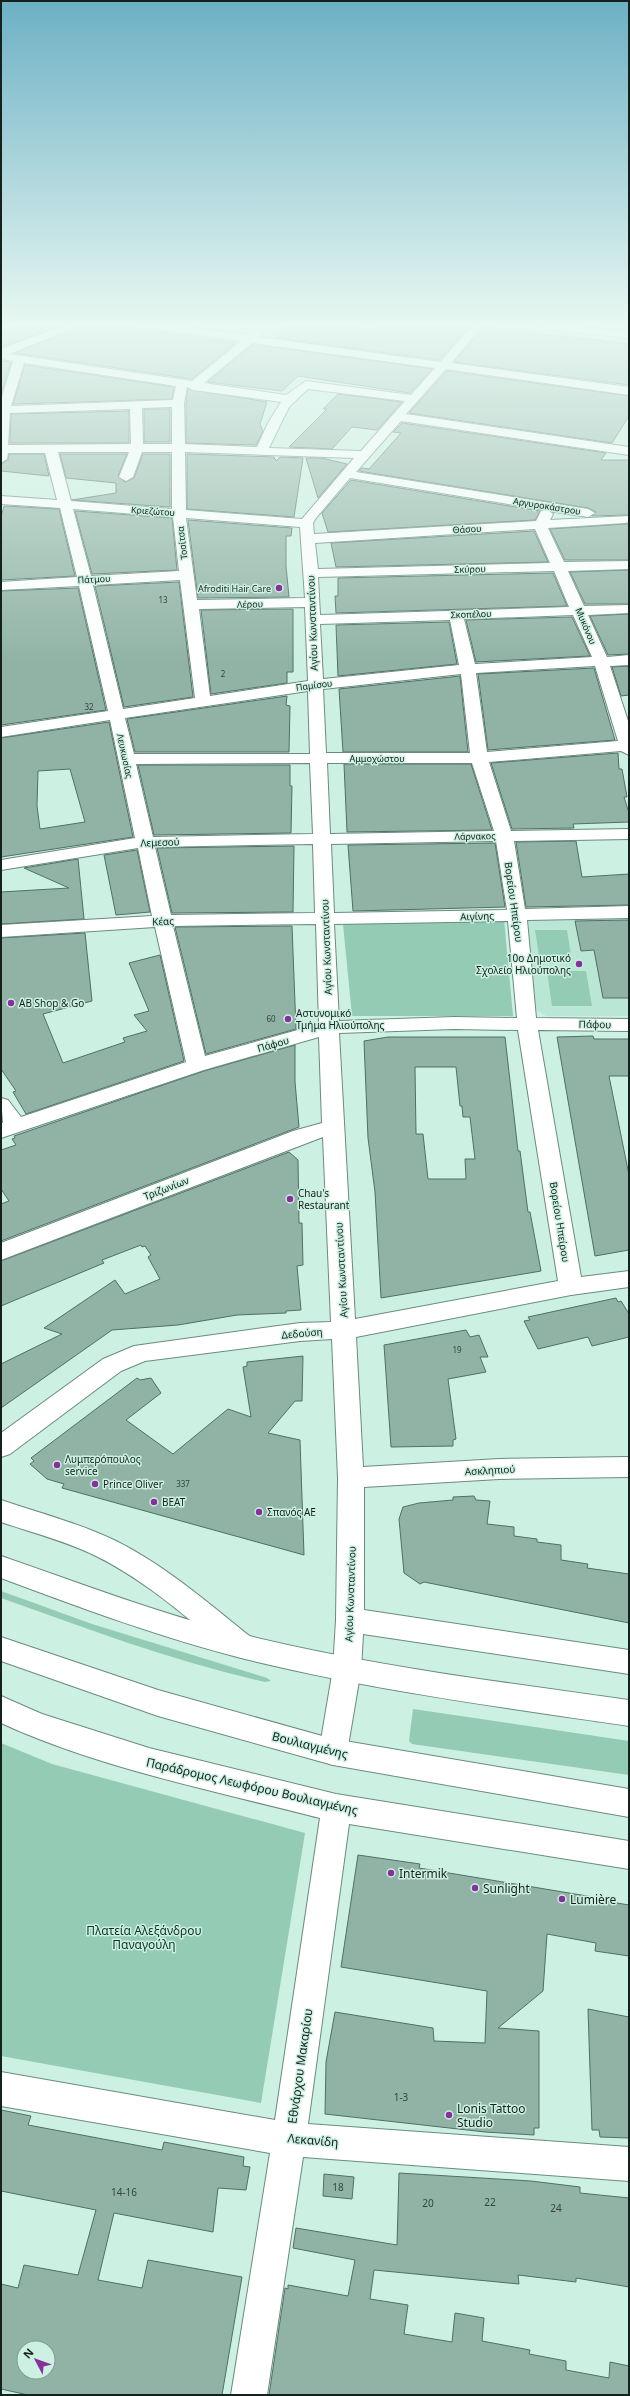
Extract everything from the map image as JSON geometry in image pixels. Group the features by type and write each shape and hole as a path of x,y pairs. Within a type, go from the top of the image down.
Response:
{"street":[{"path":"1,438 1,452 50,448 178,448 363,455"},
{"path":"126,477 137,448 137,438"},
{"name":"Τοσίτσα","path":"178,438 179,513 203,701"},
{"path":"262,450 267,438"},
{"path":"307,531 310,516 379,438"},
{"path":"540,438 629,451"},
{"name":"Λευκωσίας","path":"50,448 84,580 145,842 161,920 197,1065"},
{"name":"Αργυροκάστρου","path":"347,474 627,519"},
{"name":"Κριεζώτου","path":"1,500 179,513 307,531"},
{"path":"540,525 550,507"},
{"name":"Θάσου","path":"307,531 540,525 627,519"},
{"name":"Μυκόνου","path":"540,525 601,660 629,747"},
{"name":"Αγίου Κωνσταντίνου","path":"307,531 311,573 310,602 313,620 314,685 333,1127 352,1478 350,1620 347,1669 333,1752"},
{"name":"Σκύρου","path":"311,573 629,565"},
{"name":"Πάτμου","path":"1,586 186,575"},
{"name":"Λέρου","path":"190,605 310,602"},
{"name":"Σκοπέλου","path":"313,620 629,609"},
{"name":"Βορείου Ηπείρου","path":"456,615 468,669 479,758 504,836 517,915 527,1023 571,1287"},
{"name":"Παμίσου","path":"1,732 314,685 468,669 601,660 629,660"},
{"name":"Αμμοχώστου","path":"125,759 479,758 629,747"},
{"name":"Λάρνακος","path":"321,840 629,834"},
{"name":"Λεμεσού","path":"1,865 145,842 321,840"},
{"name":"Αιγίνης","path":"325,918 629,912"},
{"name":"Κέας","path":"1,931 161,920 325,918"},
{"name":"Πάφου","path":"8,1129 197,1065 329,1028 363,1024 527,1023 629,1025"},
{"path":"1,1105 8,1129"},
{"name":"Τριζωνίων","path":"1,1252 301,1136 333,1127"},
{"name":"Δεδούση","path":"1,1447 112,1365 142,1352 300,1332 344,1330 571,1287 629,1279"},
{"name":"Ασκληπιού","path":"352,1478 499,1469 629,1468"},
{"path":"1,1511 95,1544 119,1555 139,1567 243,1647"},
{"path":"1,1566 64,1590 243,1647 347,1669 629,1713"},
{"path":"350,1620 629,1662"},
{"name":"Βουλιαγμένης","path":"1,1649 158,1703 333,1752 629,1803"},
{"name":"Παράδρομος Λεωφόρου Βουλιαγμένης","path":"1,1709 36,1725 149,1761 336,1808 629,1855"},
{"name":"Εθνάρχου Μακαρίου","path":"249,2395 290,2139 336,1808"},
{"name":"Λεκανίδη","path":"1,2089 290,2139 629,2164"}],"shaded area":[{"name":"10ο Δημοτικό Σχολείο Ηλιούπολης","path":"629,918 629,1016 546,1016 535,1009 524,919"}],"green space":[{"path":"504,919 513,1016 352,1016 343,924"},
{"path":"535,930 567,930 572,962 540,962"},
{"path":"547,971 586,971 592,1006 552,1006"},
{"path":"1,1591 92,1624 267,1678 271,1681 265,1682 231,1674 132,1644 1,1598"},
{"path":"413,1709 629,1741 629,1775 412,1744 409,1741"},
{"name":"Πλατεία Αλεξάνδρου Παναγούλη","path":"1,1743 52,1764 305,1833 261,2103 1,2056"}],"building":[{"path":"10,438 129,438 129,443 10,443"},
{"path":"144,438 170,438 170,442 144,442"},
{"path":"186,438 260,438 256,445 186,443"},
{"path":"298,438 342,438 332,449 289,447"},
{"path":"397,438 503,438 606,453 601,460 629,460 629,515 592,516 596,512 588,508 359,471 362,468 369,469"},
{"path":"577,438 615,438 612,443"},
{"path":"9,454 44,454 49,476 1,471 1,464 8,460"},
{"path":"60,454 127,454 118,476 125,482 134,478 143,454 170,454 170,507 72,500 116,493 116,483 66,478"},
{"path":"187,454 274,457 276,461 280,457 303,458 294,517 187,509"},
{"path":"306,458 322,458 347,464 318,498"},
{"path":"351,480 540,511 535,520 328,532 322,513"},
{"path":"4,506 59,509 75,576 1,580 1,517"},
{"path":"75,511 172,518 177,570 92,574"},
{"path":"188,520 292,528 291,536 286,536 286,566 289,597 198,598"},
{"path":"629,524 629,560 565,560 550,529"},
{"path":"534,531 548,562 336,567 331,543"},
{"path":"629,570 629,604 585,604 570,572"},
{"path":"553,573 567,606 336,613 335,596 338,596 338,578"},
{"path":"179,582 193,697 124,707 95,586"},
{"path":"78,588 106,710 1,725 1,591"},
{"path":"293,609 293,672 287,672 287,683 211,694 201,610"},
{"path":"629,614 629,654 608,655 590,616"},
{"path":"572,617 590,656 476,662 466,620"},
{"path":"449,622 457,664 338,676 336,625"},
{"path":"629,666 629,695 621,696 612,667"},
{"path":"594,668 615,740 488,750 478,674"},
{"path":"460,676 468,752 343,752 339,689"},
{"path":"287,696 286,705 290,706 289,752 135,752 127,719"},
{"path":"109,722 133,837 1,857 1,738","holes":["70,769 85,822 40,829 37,806 38,771"]},
{"path":"618,753 619,769 622,769 627,797 624,797 629,813 629,822 573,824 574,828 512,829 491,763"},
{"path":"344,764 471,764 492,830 347,832"},
{"path":"138,765 290,765 290,786 292,786 291,833 154,835"},
{"path":"576,841 582,877 629,874 629,905 526,907 516,842"},
{"path":"495,843 505,907 353,911 348,845"},
{"path":"294,846 293,912 172,913 157,848"},
{"path":"137,850 150,912 116,915 104,855"},
{"path":"78,859 84,919 1,924 1,892 69,888 24,868"},
{"path":"629,920 629,998 603,998 594,950 581,951 575,921"},
{"path":"292,926 296,1029 206,1054 175,927"},
{"path":"85,933 92,1001 43,1014 63,1063 125,1042 123,1038 147,1031 134,1015 149,1011 129,963 160,955 184,1061 26,1114 13,1092 16,1091 1,1069 1,938"},
{"path":"593,1036 594,1039 629,1039 629,1076 609,1076 629,1175 629,1250 595,1256 557,1037"},
{"path":"388,1037 505,1037 518,1151 520,1151 528,1212 530,1212 541,1271 381,1298 375,1192 368,1138 364,1041","holes":["415,1067 456,1067 460,1106 462,1106 463,1117 470,1117 475,1159 465,1159 466,1179 428,1179 423,1134 416,1134"]},
{"path":"295,1045 295,1082 299,1127 1,1241 1,1204 9,1201 1,1189 1,1150 16,1145 12,1139 15,1138 14,1136 204,1071"},
{"path":"289,1152 298,1160 299,1223 302,1223 303,1265 297,1266 301,1310 286,1311 286,1313 237,1315 178,1325 112,1330 1,1408 1,1364 62,1334 44,1328 115,1280 125,1294 160,1279 148,1257 151,1255 145,1246 142,1247 141,1245 102,1260 104,1263 1,1306 1,1261"},
{"path":"616,1298 618,1302 621,1301 629,1314 629,1337 592,1346 588,1337 538,1349 524,1321 530,1320 528,1317"},
{"path":"466,1330 470,1337 479,1335 488,1357 480,1357 486,1372 448,1379 456,1439 453,1440 453,1446 391,1447 384,1345"},
{"path":"303,1356 302,1401 295,1401 268,1433 300,1440 304,1555 62,1488 64,1484 47,1479 30,1464 34,1461 31,1458 137,1378 140,1380 151,1378 161,1393 126,1420 173,1454 228,1409 251,1417 243,1367 247,1366 247,1362"},
{"path":"474,1496 476,1500 490,1501 487,1524 514,1527 514,1536 537,1539 537,1542 561,1545 561,1560 588,1564 587,1568 629,1574 629,1623 424,1582 420,1584 404,1573 399,1519 403,1507 419,1503 453,1500 453,1497"},
{"path":"358,1855 420,1864 419,1868 599,1898 599,1900 629,1905 629,1956 595,1951 596,1943 547,1934 543,1991 498,2028 539,2031 539,2128 534,2128 534,2135 485,2132 325,2114 326,2062 335,2012 433,2028 434,2041 485,2043 487,1991 341,1967"},
{"path":"588,2009 629,2017 629,2138 600,2137 599,2130 592,2130"},
{"path":"1,2110 31,2116 28,2125 162,2150 164,2142 244,2157 243,2166 250,2167 246,2190 218,2188 213,2232 114,2213 98,2280 142,2288 148,2260 242,2277 222,2395 28,2395 1,2389 1,2284 18,2288 24,2265 78,2275 96,2210 1,2191"},
{"path":"399,2173 531,2181 580,2187 580,2193 629,2198 629,2287 576,2278 576,2282 518,2275 519,2284 374,2270 370,2299 408,2305 404,2334 452,2342 455,2313 484,2318 482,2341 530,2350 529,2354 566,2361 566,2370 609,2378 610,2362 629,2366 629,2395 269,2395 285,2288 288,2289 288,2285 348,2296 355,2260 293,2248 296,2228 397,2245"},
{"path":"324,2174 354,2177 352,2199 323,2196"}],"place":[{"name":"Afroditi Hair Care","path":"279,588"},
{"name":"10ο Δημοτικό Σχολείο Ηλιούπολης","path":"579,964"},
{"name":"ΑΒ Shop & Go","path":"11,1003"},
{"name":"Αστυνομικό Τμήμα Ηλιούπολης","path":"288,1019"},
{"name":"Chau's Restaurant","path":"290,1199"},
{"name":"Λυμπερόπουλος service","path":"57,1465"},
{"name":"Prince Oliver","path":"95,1484"},
{"name":"ΒΕΑΤ","path":"154,1502"},
{"name":"Σπανός ΑΕ","path":"259,1512"},
{"name":"Intermik","path":"391,1873"},
{"name":"Sunlight","path":"475,1888"},
{"name":"Lumière","path":"562,1899"},
{"name":"Lonis Tattoo Studio","path":"449,2115"}]}
